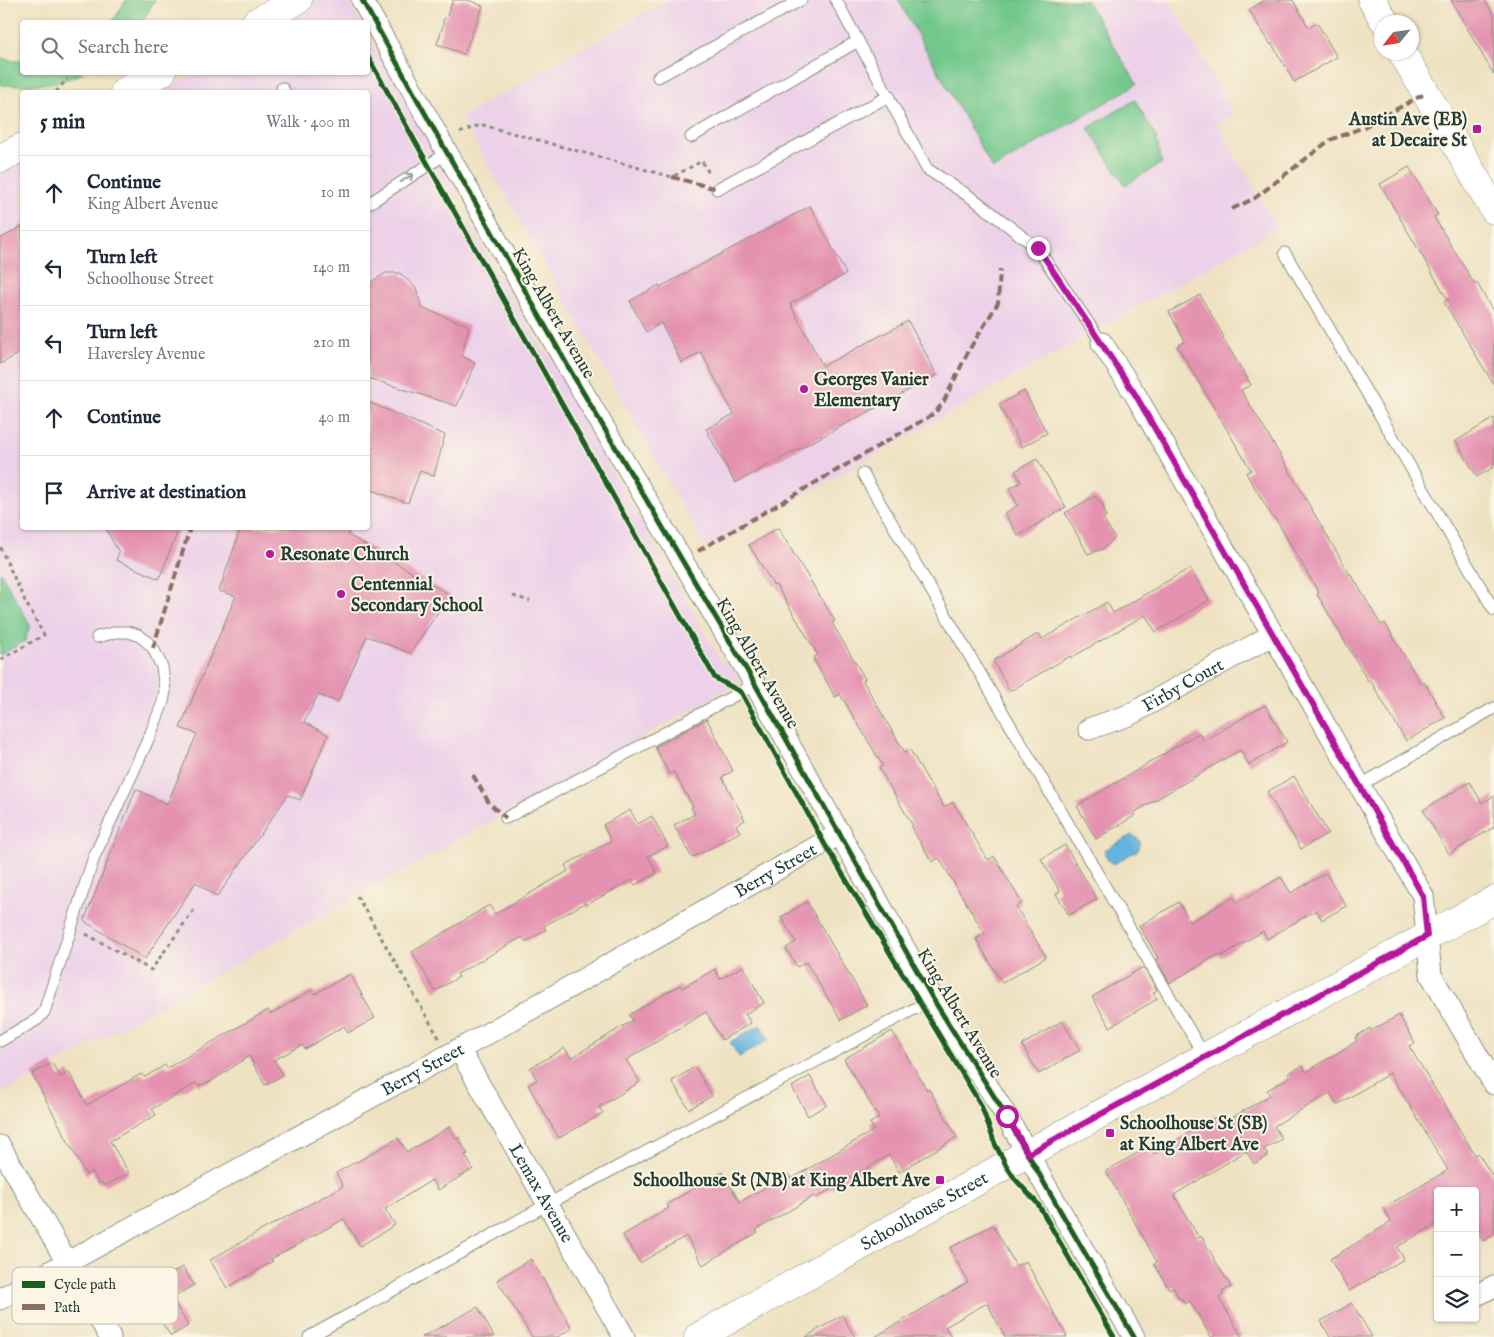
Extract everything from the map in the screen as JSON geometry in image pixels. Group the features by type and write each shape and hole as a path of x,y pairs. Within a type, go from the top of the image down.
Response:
{"street":[{"path":"260,20 298,0"},
{"name":"King Albert Avenue","path":"362,0 574,377 755,684 933,998 1007,1116 1134,1337"},
{"path":"1372,0 1381,15"},
{"path":"1407,60 1494,210"},
{"path":"128,90 156,75"},
{"path":"0,159 20,148"},
{"path":"1102,343 1135,394 1423,896 1431,975 1494,1084"},
{"name":"Firby Court","path":"1090,729 1129,715 1272,635"},
{"name":"Berry Street","path":"58,1267 454,1052 841,833"},
{"name":"Schoolhouse Street","path":"698,1337 1028,1154 1494,900"},
{"name":"Lemax Avenue","path":"454,1052 548,1204 624,1337"},
{"path":"0,1146 70,1267"},
{"path":"1479,1294 1494,1286"},
{"name":"Berry Street","path":"0,1299 12,1292"},
{"path":"103,1324 110,1337"}],"lane":[{"path":"658,77 801,0"},
{"path":"836,0 927,169 975,200 1038,248 1102,343"},
{"path":"691,137 858,41"},
{"path":"717,188 888,96"},
{"path":"370,203 447,153"},
{"path":"1285,253 1494,610"},
{"path":"863,474 1205,1057"},
{"path":"0,1041 38,1019 44,1012 94,857 151,733 165,691 162,667 153,648 146,640 128,632 117,632 96,637"},
{"path":"506,818 755,684"},
{"path":"1359,786 1494,708"},
{"path":"309,1337 548,1204 933,998"}],"path":[{"path":"58,90 67,80"},
{"path":"476,126 483,125 672,178 702,161 717,188"},
{"path":"0,547 25,601 44,635 0,660"},
{"path":"513,596 530,601"},
{"path":"357,896 454,1052"},
{"path":"72,927 151,970 196,907"}],"shaded area":[{"path":"316,0 344,0 351,6 359,20 292,20 296,11"},
{"name":"Georges Vanier Elementary","path":"669,0 1169,0 1233,114 1217,123 1277,228 707,550 461,117"},
{"name":"Centennial Secondary School","path":"370,38 456,188 456,201 542,350 551,355 580,407 580,416 721,661 733,669 741,682 0,1095 0,172 20,161 20,530 370,530 370,90 163,90 192,75 370,75"}],"green space":[{"path":"126,0 155,0 143,20 113,20"},
{"path":"898,0 1086,0 1137,84 993,169"},
{"path":"0,58 20,61 20,75 78,75 44,84 0,84"},
{"path":"1135,100 1156,137 1162,163 1125,185 1088,128"},
{"path":"0,571 30,625 25,641 0,655"}],"water":[{"path":"1132,835 1140,842 1139,849 1114,864 1110,862 1106,857 1105,850"},
{"path":"760,1025 769,1040 739,1057 730,1042"}],"building":[{"path":"453,0 468,0 483,6 464,54 437,44 443,20 447,16"},
{"path":"1265,0 1293,0 1309,28 1317,23 1337,57 1294,82 1249,10"},
{"path":"1451,0 1485,0 1494,15 1494,75"},
{"path":"1409,167 1438,215 1434,217 1494,313 1494,385 1444,302 1448,300 1380,184"},
{"path":"810,206 846,274 790,304 823,366 908,321 937,375 735,483 706,429 734,414 701,352 682,363 661,323 646,332 630,301 659,285 660,287"},
{"path":"20,227 20,353 0,364 0,239"},
{"path":"386,273 400,273 416,288 422,308 469,326 462,356 475,363 457,406 370,379 370,284 372,281"},
{"path":"1200,295 1251,385 1241,390 1381,625 1385,623 1421,684 1424,682 1445,718 1406,741 1370,680 1368,681 1317,594 1319,593 1246,473 1251,470 1177,346 1185,341 1169,312"},
{"path":"1024,391 1047,433 1022,447 999,405"},
{"path":"370,403 445,435 434,476 420,471 408,503 370,490"},
{"path":"1494,418 1494,467 1477,477 1456,441"},
{"path":"1037,459 1066,507 1018,536 1005,513 1018,505 1009,489 1021,482 1015,471"},
{"path":"1095,496 1103,505 1106,516 1103,518 1115,538 1103,549 1088,554 1065,513"},
{"path":"778,528 835,621 832,623 905,753 910,750 944,807 953,802 988,860 994,856 1022,903 1016,907 1046,957 1002,983 976,939 985,934 939,858 932,862 879,768 883,766 840,694 835,697 813,658 818,655 776,585 774,586 749,545"},
{"path":"106,530 178,530 159,579 116,560 119,552"},
{"path":"240,530 350,530 347,534 450,595 410,653 367,636 338,702 318,695 304,722 328,735 300,800 288,795 217,897 196,882 145,959 84,921 136,789 167,804 197,734 180,728 236,596 219,591"},
{"path":"1190,568 1209,600 1156,632 1145,615 1010,691 993,661 1039,633 1042,639 1107,602 1113,613"},
{"path":"1265,705 1287,742 1249,765 1240,750 1135,812 1136,815 1096,839 1077,806 1199,733 1204,741"},
{"path":"707,719 733,771 722,777 745,820 736,825 740,832 692,858 674,825 695,814 691,807 693,807 674,772 669,774 655,747"},
{"path":"1294,776 1328,833 1301,849 1267,792"},
{"path":"1470,782 1482,803 1494,796 1494,827 1449,854 1423,810"},
{"path":"630,810 638,824 652,816 668,846 648,856 657,873 635,885 632,880 586,905 585,903 544,926 546,930 526,942 522,937 457,974 459,977 435,991 412,952 489,905 495,914 568,871 565,865 611,841 603,825"},
{"path":"1065,845 1097,899 1069,915 1056,894 1060,891 1041,859"},
{"path":"1326,873 1346,906 1322,920 1316,910 1267,939 1263,931 1220,957 1219,954 1170,983 1139,926 1179,902 1190,922 1233,897 1237,903 1281,877 1291,893"},
{"path":"807,902 867,1005 841,1020 806,962 797,967 786,948 796,942 781,917"},
{"path":"743,966 764,1003 745,1014 751,1023 722,1040 706,1012 626,1060 640,1082 599,1107 603,1113 559,1138 528,1085 537,1080 530,1068 565,1048 571,1058 633,1020 629,1015 680,985 682,988 715,969 720,979"},
{"path":"1143,967 1157,990 1153,993 1157,999 1110,1027 1092,997"},
{"path":"350,974 375,1018 348,1033 344,1026 305,1049 302,1045 274,1060 283,1075 265,1085 249,1056 212,1081 198,1086 196,1083 152,1109 156,1115 110,1141 129,1173 104,1186 102,1182 99,1184 92,1171 86,1175 32,1074 52,1063 60,1077 69,1072 87,1105 141,1074 145,1077 165,1065 167,1068 268,1010 271,1014 312,990 315,994"},
{"path":"1399,1015 1415,1043 1409,1046 1475,1155 1478,1153 1494,1179 1494,1234 1483,1241 1479,1234 1479,1187 1434,1187 1434,1225 1397,1247 1404,1259 1349,1291 1330,1259 1391,1222 1383,1208 1448,1170 1390,1073 1337,1105 1330,1093 1274,1126 1282,1139 1264,1149 1268,1156 1254,1164 1246,1151 1174,1195 1231,1287 1222,1292 1223,1295 1219,1298 1242,1337 1211,1337 1190,1301 1185,1304 1182,1299 1180,1300 1173,1287 1169,1289 1154,1264 1157,1262 1106,1171 1150,1146 1154,1154 1215,1117 1220,1125 1270,1095 1267,1090 1290,1077 1288,1074 1302,1066 1306,1072 1357,1041 1355,1037 1370,1028 1371,1031"},
{"path":"1062,1021 1080,1050 1039,1074 1022,1045"},
{"path":"892,1031 957,1137 899,1172 889,1155 816,1198 814,1196 756,1230 758,1232 703,1265 686,1236 640,1263 623,1235 669,1208 667,1204 722,1172 740,1202 788,1174 791,1179 874,1130 870,1123 879,1118 844,1059"},
{"path":"695,1067 712,1096 689,1109 672,1081"},
{"path":"810,1076 827,1105 808,1116 792,1087"},
{"path":"449,1127 468,1154 465,1155 473,1169 438,1190 432,1180 385,1209 395,1225 360,1246 344,1219 271,1259 273,1261 227,1288 210,1260 343,1186 336,1173 398,1138 407,1152"},
{"path":"993,1225 1016,1266 1026,1261 1067,1337 1005,1337 987,1303 945,1327 951,1337 875,1337 968,1282 950,1248"},
{"path":"531,1259 572,1328 558,1337 532,1337 497,1280"},
{"path":"183,1267 194,1285 178,1294 178,1270"},
{"path":"1352,1303 1372,1337 1330,1337 1321,1321"},
{"path":"478,1307 494,1337 422,1337"},
{"path":"178,1308 188,1326 171,1336 163,1324 178,1324"},
{"path":"842,1315 855,1337 806,1337"}],"marked path":[{"path":"1232,209 1255,198 1330,140 1364,127 1426,93"},
{"path":"672,177 717,189"},
{"path":"698,551 935,413 944,401 969,350 998,303 1000,269"},
{"path":"153,648 189,530"},
{"path":"473,775 489,803 506,818"}],"cycle path":[{"path":"362,0 574,377 755,684 933,999 1007,1117 1134,1337"},
{"path":"370,61 715,678 741,692 824,843 981,1105 995,1144 1006,1165 1015,1179 1038,1204 1114,1337"}],"place":[{"name":"Austin Ave (EB) at Decaire St","path":"1477,129"},
{"name":"Georges Vanier Elementary","path":"804,389"},
{"name":"Resonate Church","path":"270,554"},
{"name":"Centennial Secondary School","path":"341,594"},
{"name":"Schoolhouse St (SB) at King Albert Ave","path":"1110,1133"},
{"name":"Schoolhouse St (NB) at King Albert Ave","path":"940,1180"}],"route":[{"path":"1007,1116 1028,1154 1427,936 1423,896 1135,394 1038,248"}]}
